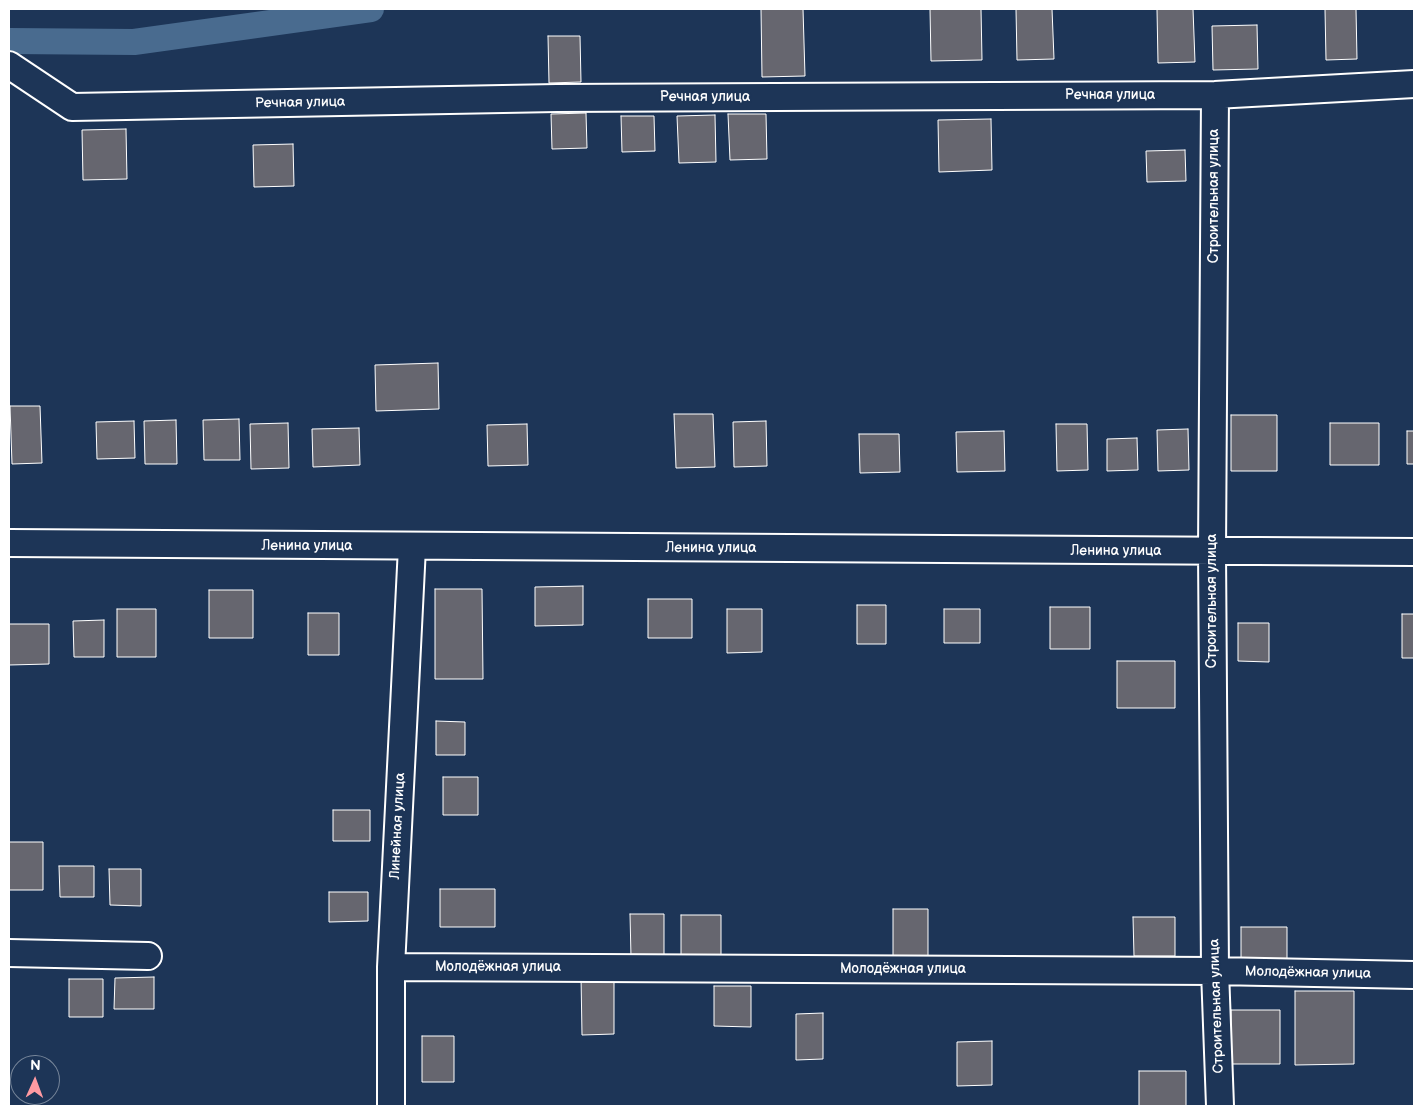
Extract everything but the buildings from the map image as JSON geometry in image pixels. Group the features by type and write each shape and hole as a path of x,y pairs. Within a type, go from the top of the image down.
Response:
{"street":[{"name":"Речная улица","path":"9,65 72,107 557,98 1215,95 1414,84"},
{"name":"Строительная улица","path":"1215,95 1212,551 1215,971 1220,1106"},
{"name":"Ленина улица","path":"9,543 1414,552"},
{"name":"Линейная улица","path":"391,1106 392,967 412,547"},
{"path":"9,953 148,956"},
{"name":"Молодёжная улица","path":"392,967 1215,971 1414,975"}],"waterway":[{"path":"9,41 134,42 371,9"}]}
